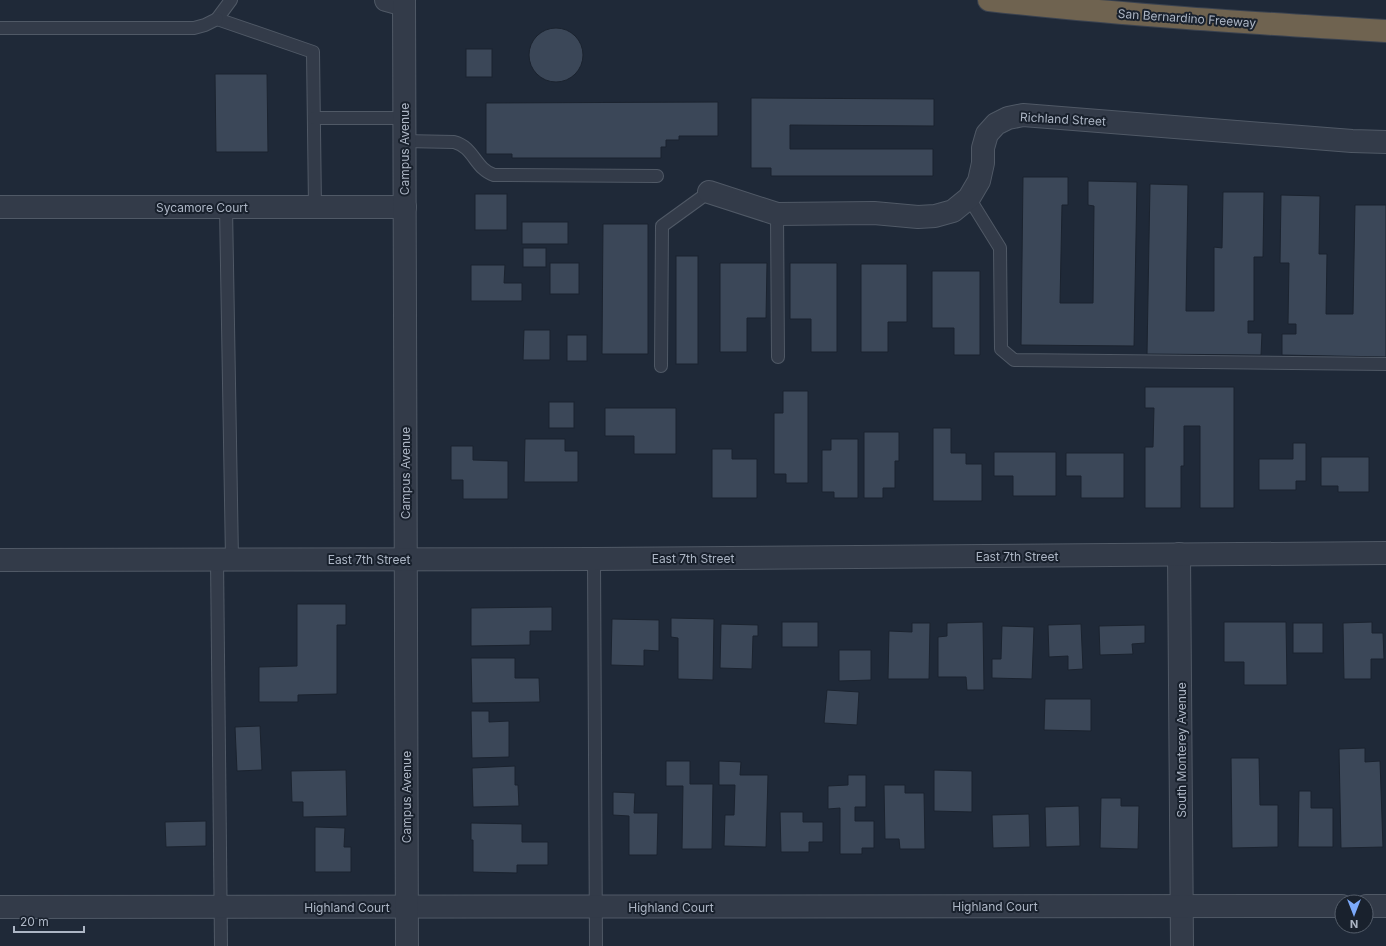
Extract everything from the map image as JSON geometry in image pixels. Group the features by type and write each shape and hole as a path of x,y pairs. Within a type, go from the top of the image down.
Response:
{"highway":[{"name":"San Bernardino Freeway","path":"988,0 1185,19 1386,31"}],"street":[{"name":"Campus Avenue","path":"398,2 404,118 406,946"},
{"name":"Richland Street","path":"709,192 777,214 874,213 918,217 935,216 953,211 969,198 979,181 983,163 983,148 987,134 996,124 1008,118 1023,115 1352,141 1386,142"},
{"name":"Sycamore Court","path":"0,207 404,207"},
{"name":"East 7th Street","path":"0,560 594,559 1386,552"},
{"name":"South Monterey Avenue","path":"1180,554 1182,946"},
{"name":"Highland Court","path":"0,907 1334,906"},
{"path":"1374,906 1386,906"}],"lane":[{"path":"0,28 194,28 218,19 231,0"},
{"path":"218,19 313,52 315,207"},
{"path":"314,118 404,118"},
{"path":"404,141 454,142 461,144 468,150 487,173 494,175 657,176"},
{"path":"661,366 662,226 709,192"},
{"path":"969,198 1000,248 1001,349 1014,360 1386,364"},
{"path":"220,946 226,207"},
{"path":"777,214 778,357"},
{"path":"594,559 596,946"}],"building":[{"path":"551,28 561,28 571,32 579,40 583,50 583,60 579,70 571,78 561,82 551,82 541,78 533,70 529,60 529,50 533,40 541,32"},
{"path":"466,49 492,49 492,77 466,77"},
{"path":"215,74 267,74 268,152 216,152"},
{"path":"751,98 934,99 934,126 790,125 790,149 933,149 933,176 771,176 771,168 751,168"},
{"path":"718,102 718,136 679,136 679,140 666,140 666,147 661,147 661,158 512,158 512,154 486,154 486,103"},
{"path":"1023,177 1068,177 1068,205 1062,205 1060,303 1093,303 1094,206 1088,205 1088,181 1137,182 1134,346 1021,345"},
{"path":"1150,184 1188,185 1186,311 1214,311 1214,247 1222,248 1223,192 1264,192 1263,257 1254,257 1254,321 1248,321 1248,333 1262,333 1261,355 1147,354"},
{"path":"475,194 507,194 507,230 475,230"},
{"path":"1281,195 1320,196 1319,254 1327,254 1326,314 1353,314 1355,205 1386,205 1386,357 1282,355 1282,334 1296,334 1296,324 1288,324 1289,263 1280,263"},
{"path":"522,222 568,222 568,244 522,244"},
{"path":"603,224 648,224 648,354 602,354"},
{"path":"523,248 546,248 546,267 523,267"},
{"path":"676,256 698,256 698,364 676,364"},
{"path":"550,263 579,263 579,294 550,294"},
{"path":"720,263 767,263 766,318 747,318 747,352 720,352"},
{"path":"790,263 837,263 837,352 811,352 811,319 790,319"},
{"path":"861,264 907,264 907,322 888,322 888,352 861,352"},
{"path":"471,265 505,265 504,283 522,283 522,301 471,301"},
{"path":"932,271 980,271 980,355 954,355 954,328 932,328"},
{"path":"524,330 550,330 550,360 523,360"},
{"path":"567,335 587,335 587,361 567,361"},
{"path":"1145,387 1234,387 1234,508 1200,508 1200,426 1184,426 1184,466 1181,466 1181,508 1145,508 1145,447 1153,447 1154,408 1145,408"},
{"path":"783,391 808,391 808,483 786,483 786,474 774,474 774,413 783,413"},
{"path":"549,402 574,402 574,428 549,428"},
{"path":"605,408 676,408 676,454 634,454 634,436 605,436"},
{"path":"933,428 951,428 951,453 966,453 966,464 982,464 982,501 933,501"},
{"path":"864,432 899,432 899,461 895,461 895,488 883,488 883,498 864,498"},
{"path":"525,439 565,439 565,451 578,451 578,482 524,482"},
{"path":"831,439 858,439 858,498 834,498 834,492 822,492 822,450 831,450"},
{"path":"1293,443 1306,443 1306,481 1296,481 1296,490 1259,490 1259,459 1293,459"},
{"path":"451,446 473,446 473,460 508,461 508,499 463,499 463,480 451,480"},
{"path":"712,449 732,449 732,459 757,459 757,498 712,498"},
{"path":"994,452 1056,452 1056,496 1013,496 1013,476 994,476"},
{"path":"1066,453 1124,453 1124,498 1081,498 1081,476 1066,476"},
{"path":"1321,457 1369,457 1369,492 1338,492 1338,486 1321,486"},
{"path":"297,604 346,604 346,625 337,625 337,694 298,695 298,702 259,702 259,667 297,666"},
{"path":"552,607 552,631 530,631 530,645 471,646 471,608"},
{"path":"671,618 714,619 713,680 678,679 678,638 671,637"},
{"path":"612,619 659,620 659,651 644,650 644,666 611,665"},
{"path":"782,622 818,622 818,647 782,647"},
{"path":"983,622 984,690 967,690 966,677 938,677 938,637 947,636 947,623"},
{"path":"1224,622 1286,622 1287,685 1244,685 1244,662 1224,662"},
{"path":"1372,622 1372,633 1383,633 1384,659 1371,659 1371,679 1344,679 1343,623"},
{"path":"912,623 930,623 929,679 888,679 889,631 912,632"},
{"path":"1293,623 1323,623 1323,653 1293,653"},
{"path":"721,624 758,625 758,636 753,636 752,669 720,668"},
{"path":"1081,624 1083,669 1068,670 1068,656 1049,657 1048,625"},
{"path":"1145,625 1145,643 1132,644 1133,654 1100,655 1099,626"},
{"path":"1002,626 1034,627 1032,679 992,678 992,659 1001,659"},
{"path":"839,650 871,650 871,680 839,681"},
{"path":"471,658 515,658 515,678 539,678 540,702 472,703"},
{"path":"827,690 859,692 857,725 824,723"},
{"path":"1045,699 1091,699 1091,731 1044,730"},
{"path":"471,711 489,711 489,722 509,721 509,757 472,758"},
{"path":"260,726 262,770 237,771 235,727"},
{"path":"1365,748 1365,762 1380,761 1383,847 1341,848 1339,749"},
{"path":"1231,758 1259,758 1260,805 1278,805 1278,847 1232,848"},
{"path":"666,761 690,761 690,784 713,784 712,849 682,849 683,786 666,786"},
{"path":"719,761 741,762 740,775 768,775 766,847 724,846 725,815 734,815 735,785 719,785"},
{"path":"515,766 515,785 518,785 519,806 473,807 472,768"},
{"path":"346,770 347,816 303,817 303,802 292,802 291,771"},
{"path":"934,770 972,771 972,812 934,811"},
{"path":"848,775 866,775 866,807 855,807 855,821 874,821 874,848 862,848 862,854 840,854 840,808 828,809 828,786 848,785"},
{"path":"884,785 905,785 905,793 924,793 925,849 900,849 899,839 885,839"},
{"path":"1299,791 1311,791 1311,808 1333,808 1333,847 1298,847"},
{"path":"613,792 635,793 634,813 658,813 657,855 629,855 629,816 613,815"},
{"path":"1101,798 1121,798 1121,806 1139,806 1138,849 1100,848"},
{"path":"1079,806 1080,846 1046,847 1045,807"},
{"path":"780,812 803,812 803,822 823,822 823,842 809,842 809,852 781,852"},
{"path":"1029,814 1030,847 993,848 992,815"},
{"path":"206,821 206,846 166,847 165,822"},
{"path":"471,823 522,824 522,842 548,842 548,865 517,865 517,873 473,872 473,840 471,840"},
{"path":"315,827 345,828 344,847 351,847 351,872 315,872"}]}
